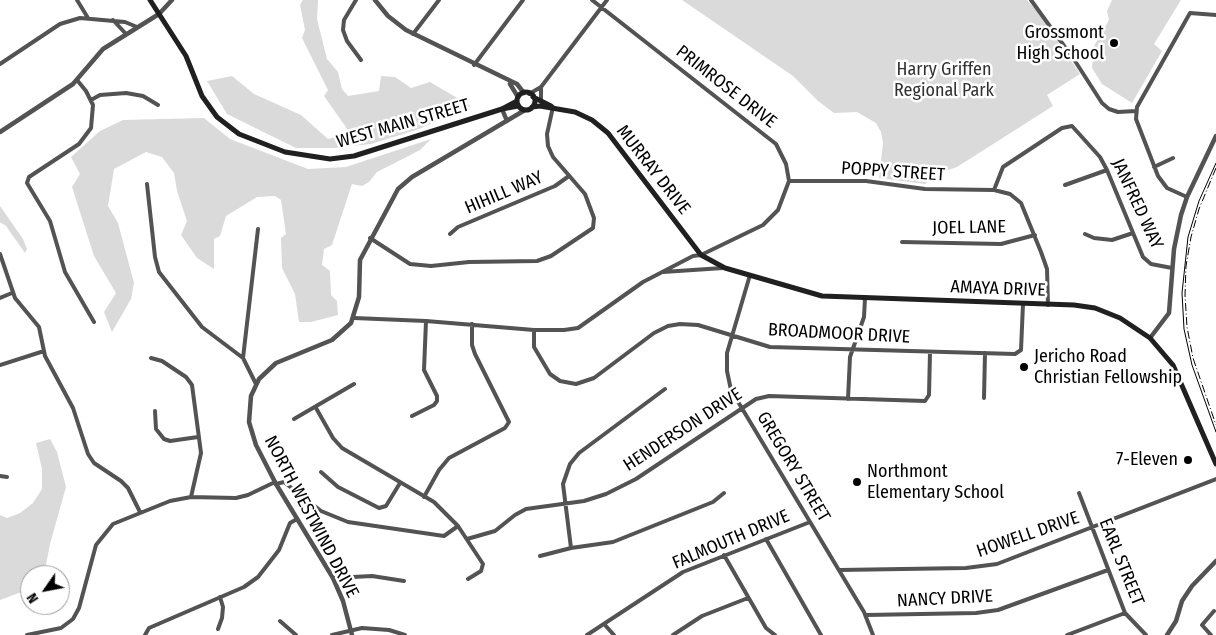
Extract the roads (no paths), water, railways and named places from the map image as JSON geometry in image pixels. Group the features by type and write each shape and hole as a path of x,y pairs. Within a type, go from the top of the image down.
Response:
{"main road":[{"name":"WEST MAIN STREET","path":"150,0 186,56 202,96 217,118 239,134 285,152 330,159 354,156 502,109 529,95"},
{"path":"529,95 541,99 553,108"},
{"path":"518,102 525,110 532,107 529,95"},
{"name":"MURRAY DRIVE","path":"532,107 575,112 592,120 608,133 701,255"},
{"name":"AMAYA DRIVE","path":"701,255 725,268 822,296 1074,305 1104,311 1128,322 1150,338 1178,372 1216,464"}],"street":[{"path":"77,0 88,18"},
{"path":"0,132 77,80 95,57 126,34 159,14 172,0"},
{"path":"356,0 344,20 343,30 347,41 361,60"},
{"path":"375,0 394,21 413,34 510,83 516,84 529,95 541,87 608,0"},
{"path":"413,34 439,0"},
{"path":"474,65 523,0"},
{"name":"PRIMROSE DRIVE","path":"592,0 776,144 784,158 789,181"},
{"path":"1031,0 1072,56 1104,106 1118,112 1136,111"},
{"path":"1187,197 1167,188 1158,176 1136,119 1136,111 1190,13 1216,15"},
{"path":"0,64 60,24 80,18 113,20 137,27"},
{"path":"113,20 126,34"},
{"path":"77,80 91,100 93,123 79,144 27,180 28,187 50,221 65,272 94,322"},
{"path":"510,83 518,102 512,118"},
{"path":"541,87 541,99"},
{"path":"91,100 100,95 126,93 143,96 158,105"},
{"path":"370,238 403,260 418,266 537,261 550,256 594,225 594,218 584,194 553,157 548,146 546,134 553,108"},
{"path":"502,109 508,121"},
{"path":"525,110 405,182 393,196 360,260 359,297 354,318 472,324 534,330 564,330 582,326 621,295 661,272 693,256 701,255 768,221 778,210 789,181"},
{"name":"JANFRED WAY","path":"994,190 1003,168 1062,128 1072,126 1100,157 1143,257 1156,266 1172,268"},
{"path":"1150,338 1169,313 1174,249 1187,197 1216,136"},
{"path":"1154,167 1173,158"},
{"path":"1065,185 1107,170"},
{"name":"HIHILL WAY","path":"450,234 458,227 550,189 569,176"},
{"name":"POPPY STREET","path":"789,181 866,181 940,190 994,190"},
{"path":"147,184 155,257 165,282 202,327 244,358 256,384"},
{"path":"994,190 1010,194 1018,199 1035,235 1047,269 1048,305"},
{"path":"244,358 258,230"},
{"path":"1086,234 1094,238 1112,240 1133,233"},
{"name":"JOEL LANE","path":"902,242 1001,244 1035,235"},
{"path":"0,254 13,288 12,293 38,327 49,366 73,408 90,457 128,488 140,512"},
{"path":"661,272 725,268"},
{"name":"GREGORY STREET","path":"750,275 726,359 727,375 731,390 866,615 873,635"},
{"path":"0,298 12,293"},
{"path":"848,399 848,368 864,317 865,298"},
{"name":"BROADMOOR DRIVE","path":"534,330 534,347 550,374 560,381 572,384 594,378 654,333 668,326 680,324 698,325 732,337 770,347 1019,353 1023,304"},
{"name":"NORTH WESTWIND DRIVE","path":"352,632 343,601 333,578 258,451 249,422 250,402 256,384 276,363 332,340 344,331 354,318"},
{"path":"412,416 434,405 437,401 437,396 424,370 426,321"},
{"path":"424,497 445,462 505,428 509,422 475,354 472,345 472,324"},
{"path":"0,365 44,351"},
{"name":"HENDERSON DRIVE","path":"467,539 495,531 518,513 526,510 595,498 636,479 741,407 756,399 769,396 927,400 929,395 930,352"},
{"path":"984,398 985,353"},
{"path":"150,358 162,361 186,377 192,385 201,462 191,486 191,497"},
{"path":"294,420 354,384"},
{"path":"571,548 564,479 575,457 665,389"},
{"path":"316,408 333,438 342,448 440,507 458,526 483,564 481,571 468,579"},
{"path":"155,411 156,429 164,439 170,441 198,437"},
{"path":"320,472 338,487 380,508 386,506 400,483"},
{"path":"0,476 7,477"},
{"name":"HOWELL DRIVE","path":"839,570 981,567 997,564 1216,479"},
{"path":"27,635 61,628 74,619 79,608 98,540 113,524 170,501 191,497 236,498 276,483 284,482 321,511 348,522 444,536 458,526"},
{"path":"540,556 571,548 613,542 713,502 724,493"},
{"name":"EARL STREET","path":"1079,493 1125,614 1146,635"},
{"path":"144,635 149,628 244,587 258,577 279,550 290,523 297,519"},
{"name":"FALMOUTH DRIVE","path":"587,635 683,572 810,522"},
{"path":"766,539 821,635"},
{"path":"724,555 766,628 775,635"},
{"path":"1167,635 1176,621 1182,601 1216,561"},
{"name":"NANCY DRIVE","path":"866,615 991,612 1019,604 1108,570"},
{"path":"333,578 372,576 404,581"},
{"path":"218,629 223,607 220,597"},
{"path":"673,635 696,619 748,598"},
{"path":"1211,635 1202,625 1215,611"},
{"path":"1067,635 1125,614"},
{"path":"280,621 296,635"},
{"path":"604,624 614,635"},
{"path":"332,635 380,629 405,635"}],"tram line":[{"path":"1216,163 1199,201 1188,237 1182,293 1184,329 1192,365 1216,432"}],"railway":[{"path":"1216,168 1199,209 1191,237 1186,266 1185,295 1187,327 1193,358 1216,425"}],"place":[{"name":"Grossmont High School","path":"1114,43"},
{"name":"Jericho Road Christian Fellowship","path":"1024,367"},
{"name":"7-Eleven","path":"1188,460"},
{"name":"Northmont Elementary School","path":"857,482"}],"park label":[{"name":"Harry Griffen Regional Park","path":"944,80"}]}
